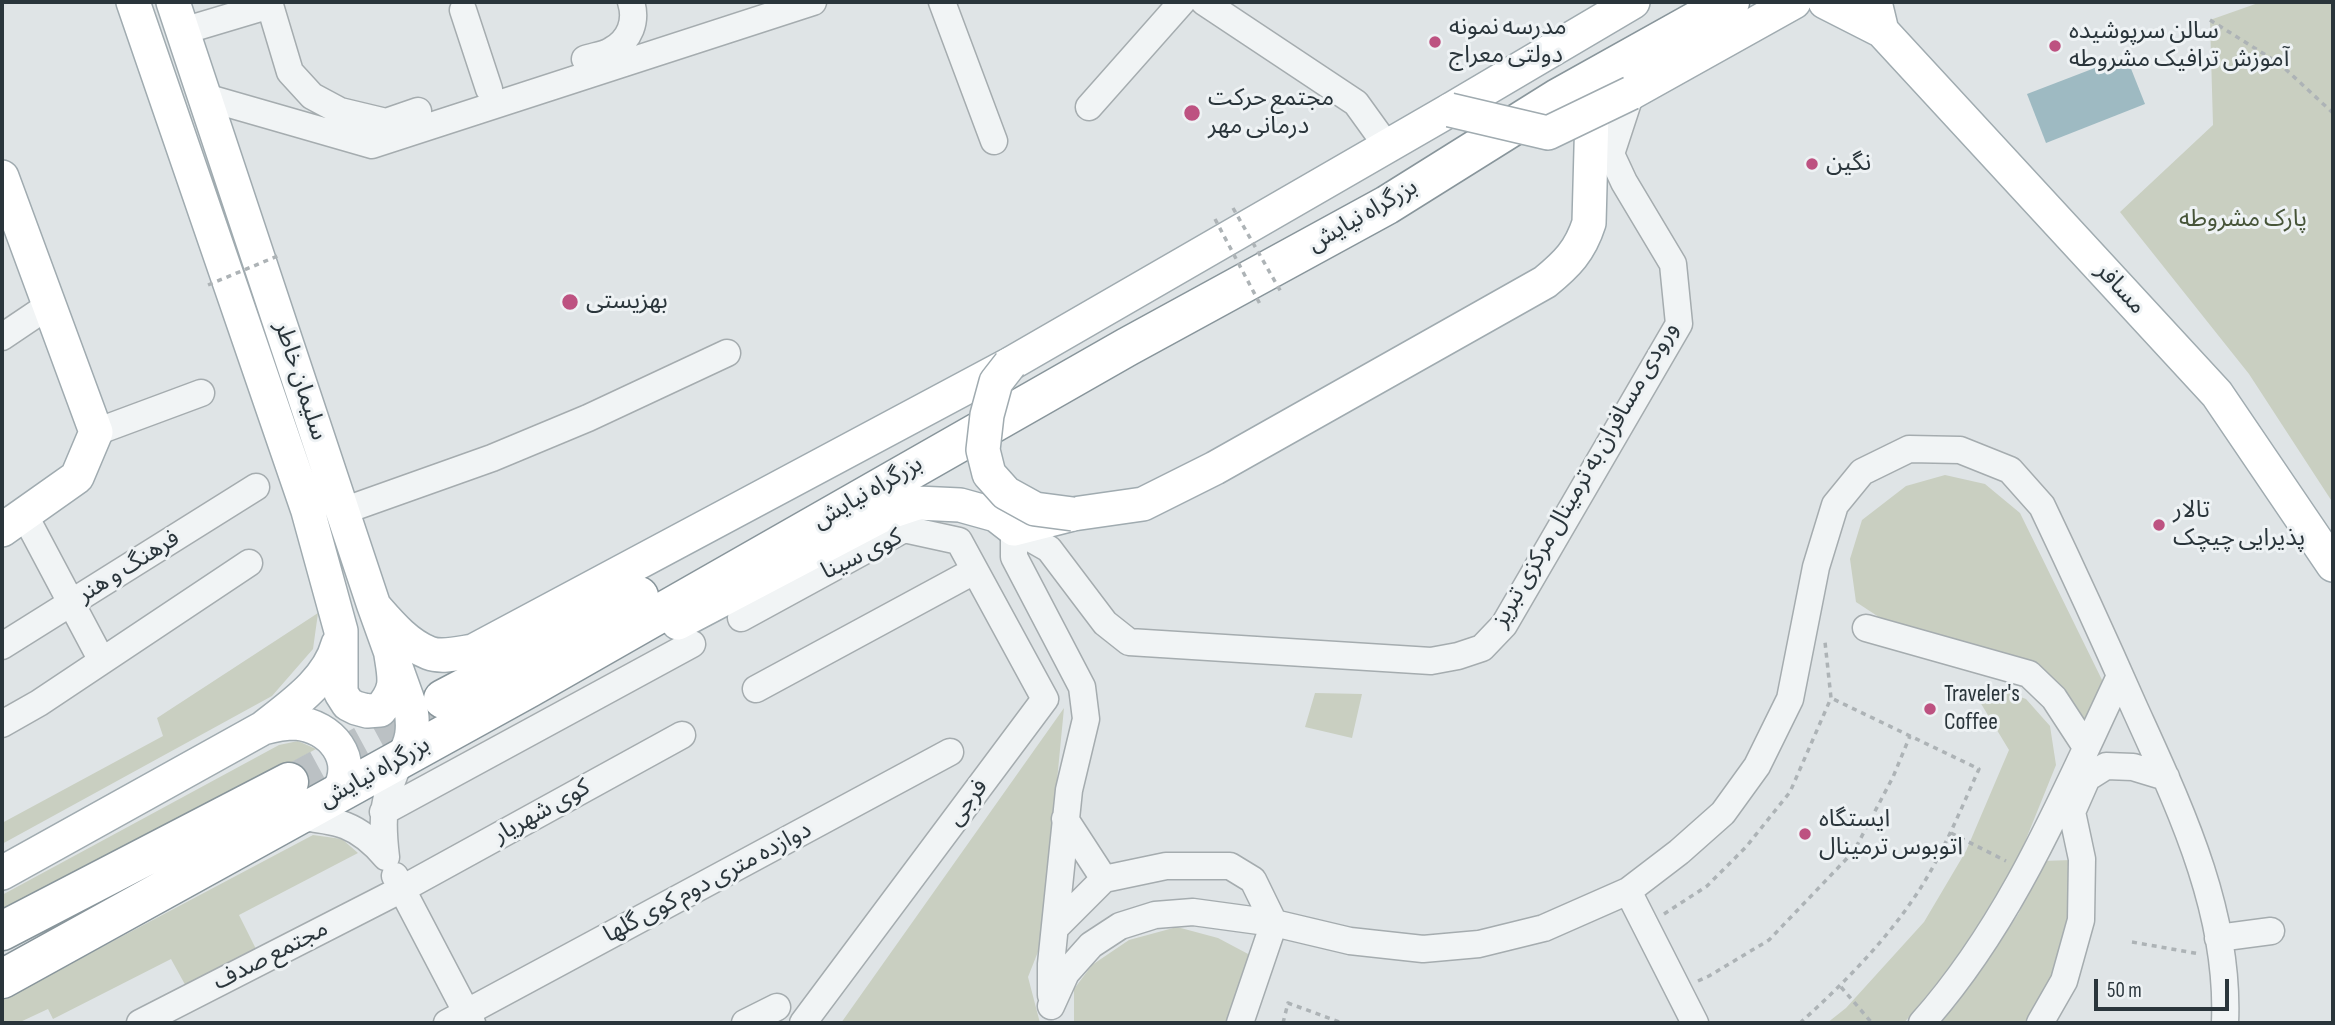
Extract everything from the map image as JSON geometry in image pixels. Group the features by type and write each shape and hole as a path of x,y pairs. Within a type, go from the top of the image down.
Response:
{"highway":[{"name":"بزرگراه نیایش","path":"443,699 709,559 1068,357 1374,183 1542,79 1680,2"},
{"name":"بزرگراه نیایش","path":"2,930 292,799 338,792 401,760 1091,367 1387,205 1558,98 1731,2"},
{"name":"بزرگراه نیایش","path":"2,979 292,799"}],"main road":[{"name":"سلیمان خاطر","path":"133,2 308,511 341,631 341,693 348,704 367,711 380,710 390,699 395,688 391,654"},
{"path":"374,606 394,629 429,653 443,655 473,651 1010,364 1633,2"},
{"path":"1450,110 1548,133 1631,93 1794,2"},
{"path":"1825,2 1878,17"},
{"name":"سلیمان خاطر","path":"178,16 374,606 411,709 413,726 410,747 401,760"},
{"name":"مسافر","path":"1878,17 2217,394 2333,565"},
{"path":"529,688 573,679 887,513 917,503 960,505 996,515 1014,528 1073,514 1143,503 1215,468 1545,282 1569,262 1585,237 1589,223 1592,112"},
{"path":"2,177 96,432 76,477 13,522"},
{"path":"1010,364 996,382 987,415 984,450 989,474 1006,493 1035,509 1073,514"},
{"path":"2,873 263,728 299,699 319,678 335,653 341,631"},
{"path":"263,728 284,724 306,725 332,740 340,752 346,770 338,792"}],"street":[{"path":"178,16 270,4 290,72 312,96 340,111 386,122 612,51 632,31 634,11 631,2"},
{"path":"205,97 372,145 813,2"},
{"path":"942,2 995,141"},
{"path":"1089,107 1182,2"},
{"path":"1205,2 1356,103 1387,146"},
{"path":"463,10 489,89"},
{"name":"ورودی مسافران به ترمینال مرکزی تبریز","path":"1014,528 1049,549 1105,623 1129,642 1431,661 1482,648 1504,625 1679,324 1673,264 1624,182 1611,154 1631,93"},
{"path":"2,337 48,306"},
{"path":"343,511 492,458 588,418 727,352"},
{"path":"96,432 201,393"},
{"path":"1053,1015 1066,973 1091,945 1121,926 1155,915 1193,912 1274,922 1350,941 1423,949 1479,944 1544,928 1628,891 1679,852 1723,813 1757,766 1790,699 1816,567 1835,505 1862,472 1909,449 1960,450 2010,470 2042,506 2166,778 2201,864 2220,948 2226,1002 2225,1023"},
{"name":"فرهنگ و هنر","path":"2,646 256,488"},
{"path":"13,522 71,603 102,661"},
{"path":"1014,528 1014,557 1082,687 1086,719 1065,819 1051,964 1053,1015"},
{"name":"کوی سینا","path":"741,618 904,530 959,541 974,571"},
{"path":"2,723 39,703 249,563"},
{"path":"756,689 974,571"},
{"name":"فرجی","path":"803,1023 1045,699 974,571"},
{"path":"1866,628 2029,674 2054,698 2086,747"},
{"path":"383,812 692,644"},
{"path":"1922,1023 1945,998 1986,942 2026,871 2120,676"},
{"name":"کوی شهریار","path":"402,889 682,735"},
{"name":"دوازده متری دوم کوی گلها","path":"462,1020 950,752"},
{"path":"386,857 383,812 389,784 401,760"},
{"path":"2040,1023 2064,981 2081,920 2082,859 2072,812 2087,778 2106,766 2133,768 2166,778"},
{"path":"292,799 370,839 386,857 462,1020"},
{"path":"1065,819 1104,879"},
{"path":"1055,928 1104,879 1166,866 1230,866 1254,880 1274,922 1240,1023"},
{"name":"مجتمع صدف","path":"139,1023 402,889"},
{"path":"1628,891 1695,1023"},
{"path":"2220,948 2271,931"},
{"path":"745,1023 776,1007"}],"path":[{"path":"2210,20 2280,64 2333,113"},
{"path":"1233,208 1281,292"},
{"path":"1215,219 1260,304"},
{"path":"208,285 280,255"},
{"path":"1800,1023 1840,987 1884,940 1917,893 1951,833 1979,769 1831,698"},
{"path":"1678,989 1709,976 1769,940 1854,851 1893,777 1910,736"},
{"path":"1951,833 2026,871"},
{"path":"2133,942 2220,948"},
{"path":"1840,987 1872,1023"},
{"path":"1283,1023 1288,1003 1342,1023"}],"green space":[{"name":"پارک مشروطه","path":"2261,2 2333,2 2333,503 2249,374 2120,212 2213,125 2210,20"},
{"path":"1945,475 1985,484 2020,513 2104,684 2084,724 2038,666 1891,625 1856,602 1850,559 1862,520 1906,486"},
{"path":"318,613 313,649 272,696 2,844 2,823 163,736 157,718"},
{"path":"1995,688 2026,699 2050,726 2056,765 2018,859 1958,958 1904,1023 1827,1023 1846,1008 1924,922 1966,851 2009,750 1980,702"},
{"path":"1315,693 1362,694 1352,738 1305,727"},
{"path":"1064,708 1056,791 1049,924 1028,977 1040,1023 841,1023"},
{"path":"298,741 316,749 2,921 2,895 279,745"},
{"path":"313,835 342,839 358,853 239,915 258,953 188,990 171,959 53,1019 48,1009 18,1023 2,1023 2,1000"},
{"path":"2073,860 2069,919 2051,979 2027,1023 1939,1023 1955,1006 2019,913 2041,861"},
{"path":"1177,927 1218,938 1250,955 1227,1023 1074,1023 1074,989 1092,965 1129,940"}],"water":[{"path":"2126,56 2145,104 2046,143 2027,94"}],"tunnel":[{"path":"289,782 435,703"}],"place":[{"name":"مدرسه نمونه دولتی معراج","path":"1435,42"},
{"name":"سالن سرپوشیده آموزش ترافیک مشروطه","path":"2055,46"},
{"name":"مجتمع حرکت درمانی مهر","path":"1192,113"},
{"name":"نگین","path":"1812,164"},
{"name":"بهزیستی","path":"570,302"},
{"name":"تالار پذیرایی چیچک","path":"2159,525"},
{"name":"Traveler's Coffee","path":"1930,709"},
{"name":"ایستگاه اتوبوس ترمینال","path":"1805,834"}]}
